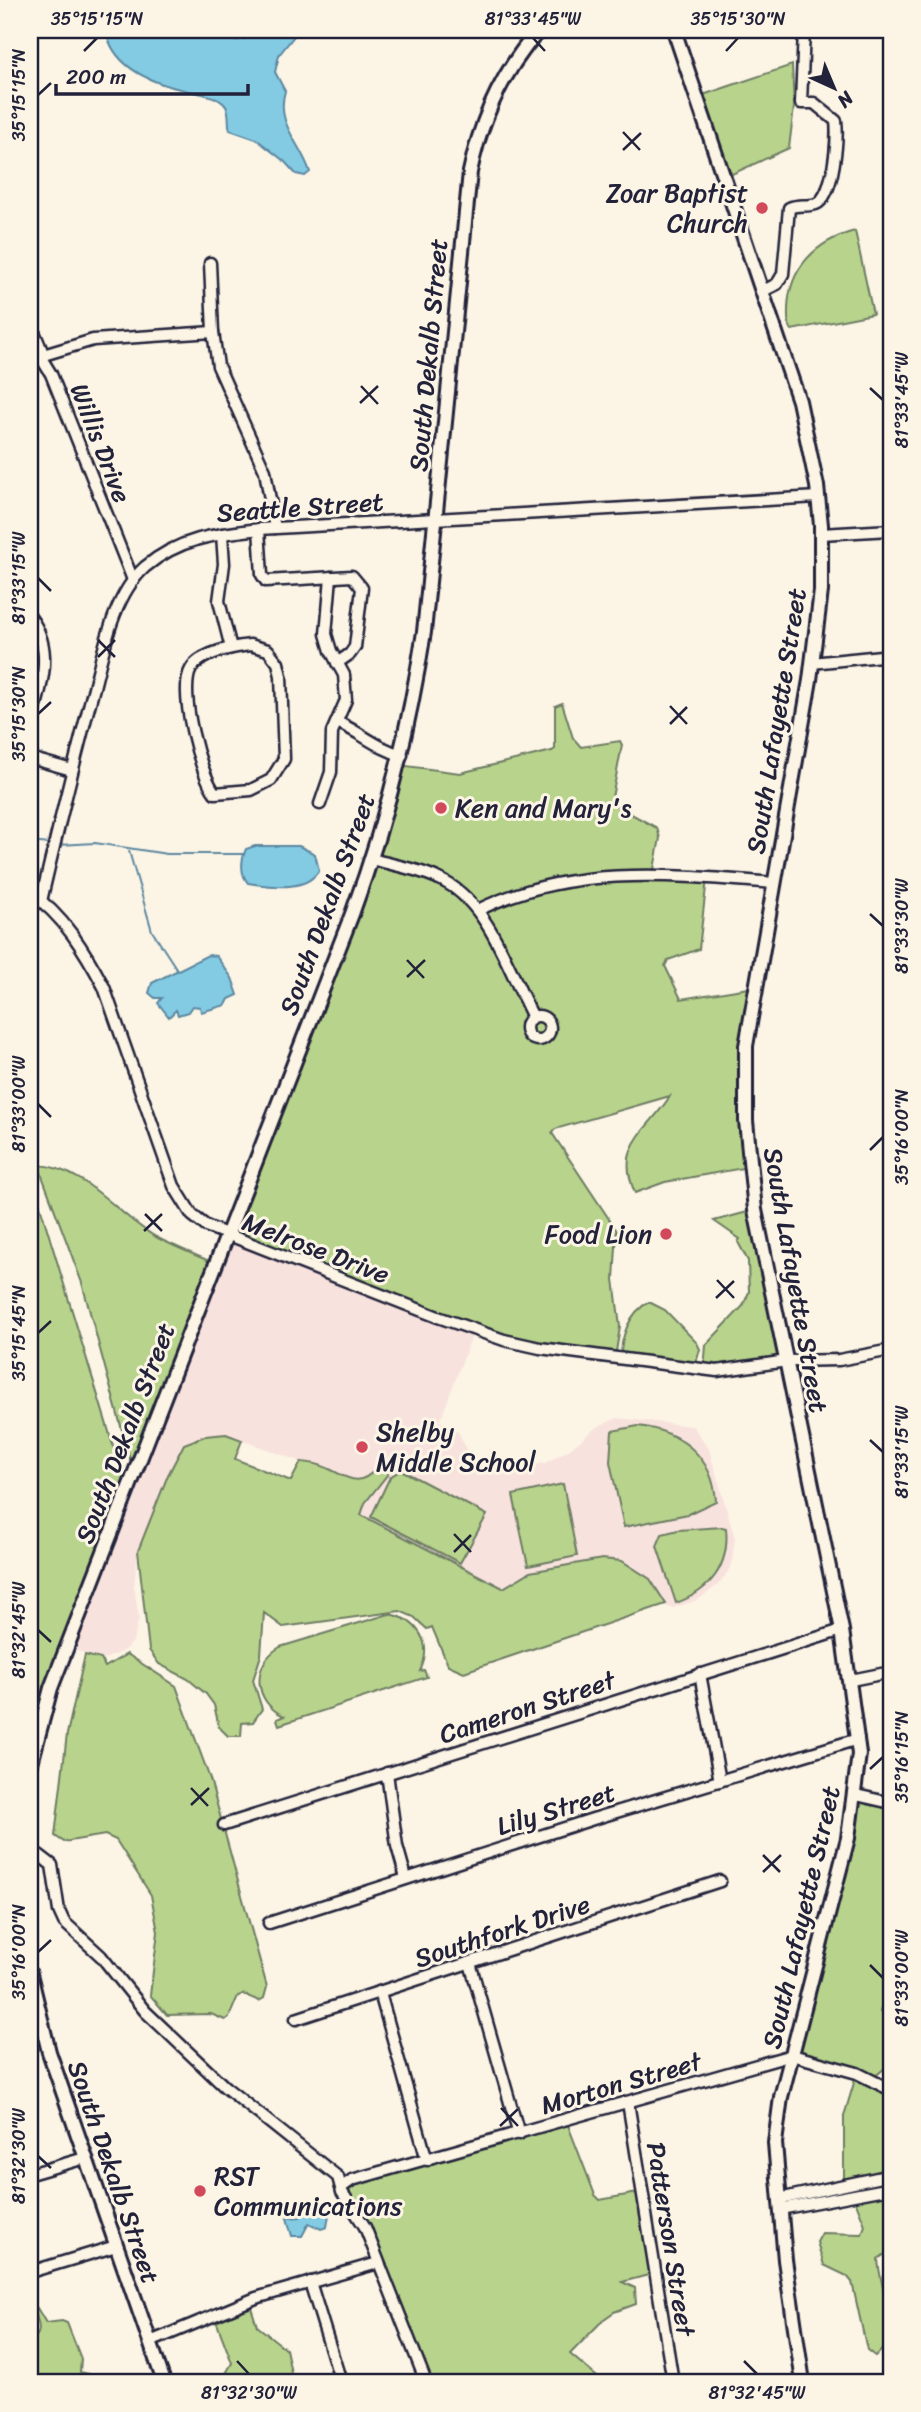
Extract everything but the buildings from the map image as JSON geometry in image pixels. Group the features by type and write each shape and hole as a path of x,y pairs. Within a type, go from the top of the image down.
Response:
{"main road":[{"name":"South Dekalb Street","path":"30,1767 51,1688 372,859 402,755 424,630 470,172 477,138 492,99 539,30"},
{"name":"South Lafayette Street","path":"674,30 799,401 818,497 821,534 821,591 812,663 746,1046 746,1121 755,1210 842,1630 858,1739 856,1795 848,1838 781,2097 775,2143 779,2204 803,2382"},
{"name":"South Dekalb Street","path":"30,1974 49,2052 164,2382"}],"street":[{"path":"763,291 777,284 783,274 789,208 811,205 823,198 829,186 834,158 836,121 814,103 801,103 804,30"},
{"path":"210,263 213,332 218,366 268,481 275,528"},
{"name":"Willis Drive","path":"30,322 42,351 40,356 57,387 133,580"},
{"path":"40,356 93,340 213,332"},
{"name":"Seattle Street","path":"41,901 72,770 118,609 133,580 170,549 204,536 259,529 818,497"},
{"path":"259,529 262,575 266,580 352,576 362,588 355,647 337,663"},
{"path":"821,534 891,530"},
{"path":"222,534 225,564 219,601 231,648"},
{"path":"320,804 331,772 332,732 346,700 346,684 326,634 331,577"},
{"path":"30,617 41,635 45,670 30,727"},
{"path":"260,647 268,650 278,663 286,744 279,771 271,780 251,790 222,794 212,791 206,775 188,713 186,685 190,669 196,662 231,648 260,647"},
{"path":"812,663 891,655"},
{"path":"337,722 360,731 383,750 402,755"},
{"path":"30,758 72,770"},
{"path":"372,859 442,880 461,892 478,910 533,1017"},
{"path":"478,910 511,894 616,874 653,874 773,884"},
{"name":"Melrose Drive","path":"30,893 41,901 77,943 104,987 178,1194 198,1221 226,1236 504,1340 575,1353 704,1371 732,1371 787,1361 839,1360 891,1350"},
{"name":"Cameron Street","path":"224,1825 842,1630"},
{"path":"851,1680 891,1672"},
{"path":"701,1674 720,1781"},
{"name":"Lily Street","path":"269,1923 406,1878 858,1739"},
{"path":"387,1773 397,1846 406,1878"},
{"path":"856,1795 891,1803"},
{"path":"30,1854 39,1855 52,1865 59,1911 64,1922 94,1949 145,2011 215,2078 335,2173 342,2192 365,2227 426,2382"},
{"name":"Southfork Drive","path":"296,2019 720,1881"},
{"path":"470,1964 519,2134"},
{"path":"380,1993 427,2160"},
{"path":"792,2055 857,2073 891,2090"},
{"name":"Morton Street","path":"342,2186 352,2180 792,2055"},
{"name":"Patterson Street","path":"628,2102 673,2382"},
{"path":"30,2174 85,2158"},
{"path":"779,2204 891,2175"},
{"path":"779,2204 891,2188"},
{"path":"30,2272 116,2246"},
{"path":"150,2342 256,2298 378,2263"},
{"path":"310,2282 341,2382"}],"shaded area":[{"name":"Shelby Middle School","path":"226,1236 474,1330 440,1421 459,1433 471,1460 485,1469 501,1471 545,1463 570,1449 594,1429 617,1418 693,1426 709,1449 735,1538 731,1568 718,1585 698,1600 673,1608 667,1607 650,1579 623,1561 602,1559 519,1577 503,1588 494,1586 473,1572 361,1515 365,1503 391,1470 377,1467 367,1477 347,1479 322,1465 301,1462 226,1434 195,1439 184,1445 178,1456 138,1551 134,1587 139,1619 133,1642 123,1651 105,1659 66,1648"}],"green space":[{"path":"792,65 794,107 789,148 730,175 703,95"},
{"path":"855,231 873,314 792,330 788,309 793,281 799,269 817,249"},
{"path":"562,703 573,738 581,747 620,741 622,745 611,803 657,828 660,838 653,874 707,878 699,949 668,960 665,966 681,999 755,987 752,1005 749,1167 665,1182 635,1193 630,1176 631,1150 670,1096 555,1129 552,1133 617,1231 614,1279 620,1327 615,1358 504,1340 226,1236 313,1013 399,765 460,773 552,751 555,749 555,706"},
{"path":"38,1165 71,1174 156,1237 216,1264 134,1474 82,1283"},
{"path":"30,1173 127,1491 85,1598 30,1767"},
{"path":"755,1210 787,1361 704,1371 706,1345 743,1306 749,1292 748,1261 738,1242 740,1239 714,1221"},
{"path":"649,1302 665,1310 697,1343 700,1349 694,1370 621,1359 627,1327 636,1312"},
{"path":"638,1426 668,1434 692,1449 709,1471 716,1501 688,1514 624,1527 610,1462 612,1431"},
{"path":"226,1434 242,1440 235,1459 291,1481 301,1462 319,1465 356,1480 369,1475 377,1468 391,1470 365,1503 361,1515 503,1588 530,1572 602,1559 622,1561 650,1579 666,1604 464,1672 448,1665 432,1627 427,1629 414,1617 400,1611 283,1627 264,1613 261,1655 253,1680 262,1709 253,1722 242,1723 241,1736 228,1736 219,1727 214,1705 206,1694 188,1679 159,1664 149,1650 138,1551 168,1475 184,1444 205,1436"},
{"path":"401,1470 487,1515 460,1563 371,1517 390,1477"},
{"path":"563,1484 577,1556 528,1566 513,1495"},
{"path":"726,1528 725,1554 715,1575 699,1592 676,1603 657,1546 662,1534 678,1530"},
{"path":"389,1614 408,1621 420,1634 425,1651 420,1671 424,1670 427,1677 279,1725 277,1719 284,1716 266,1702 261,1692 260,1673 271,1654 280,1647"},
{"path":"127,1654 176,1686 210,1779 267,1987 264,1998 259,2001 243,1994 238,1996 225,2020 211,2014 167,2015 150,1995 158,1932 151,1895 116,1840 105,1835 64,1842 55,1836 67,1734 85,1655 101,1659 105,1667"},
{"path":"856,1795 891,1803 891,1969 880,2012 891,2012 891,2063 873,2078 891,2090 891,2175 844,2184 844,2116 857,2073 792,2055"},
{"path":"566,2120 595,2195 600,2200 643,2192 656,2273 622,2282 635,2288 636,2304 604,2319 570,2354 603,2382 426,2382 343,2185"},
{"path":"891,2188 891,2250 878,2259 889,2325 883,2348 875,2356 867,2350 852,2282 847,2276 824,2265 817,2242 822,2233 862,2234 865,2225 853,2195"},
{"path":"250,2304 257,2326 286,2349 293,2382 221,2382 232,2363 215,2318"},
{"path":"37,2308 46,2323 67,2323 81,2359 80,2372 96,2376 99,2382 30,2382 30,2340 39,2332 35,2312"}],"water":[{"path":"106,30 211,30 234,41 246,38 253,30 293,30 294,36 279,55 275,72 285,91 283,114 286,123 310,172 305,176 296,174 256,139 230,130 227,108 217,99 162,84 126,65 110,44"},
{"path":"255,846 299,846 315,854 319,870 306,882 297,885 248,883 242,867 243,858 246,849"},
{"path":"208,955 216,956 232,978 238,995 229,999 226,1005 201,1012 200,1007 192,1006 188,1012 178,1015 176,1010 169,1017 158,1003 162,998 155,998 149,993 152,983"},
{"path":"313,2209 329,2215 327,2227 321,2229 309,2223 302,2236 292,2236 287,2218 300,2217 304,2211"}],"waterway":[{"path":"30,842 50,844"},
{"path":"59,845 95,843 167,854 244,854"},
{"path":"129,851 152,931 178,971"}],"place":[{"name":"Zoar Baptist Church","path":"762,208"},
{"name":"Ken and Mary's","path":"441,808"},
{"name":"Food Lion","path":"666,1234"},
{"name":"Shelby Middle School","path":"362,1447"},
{"name":"RST Communications","path":"200,2191"}]}
